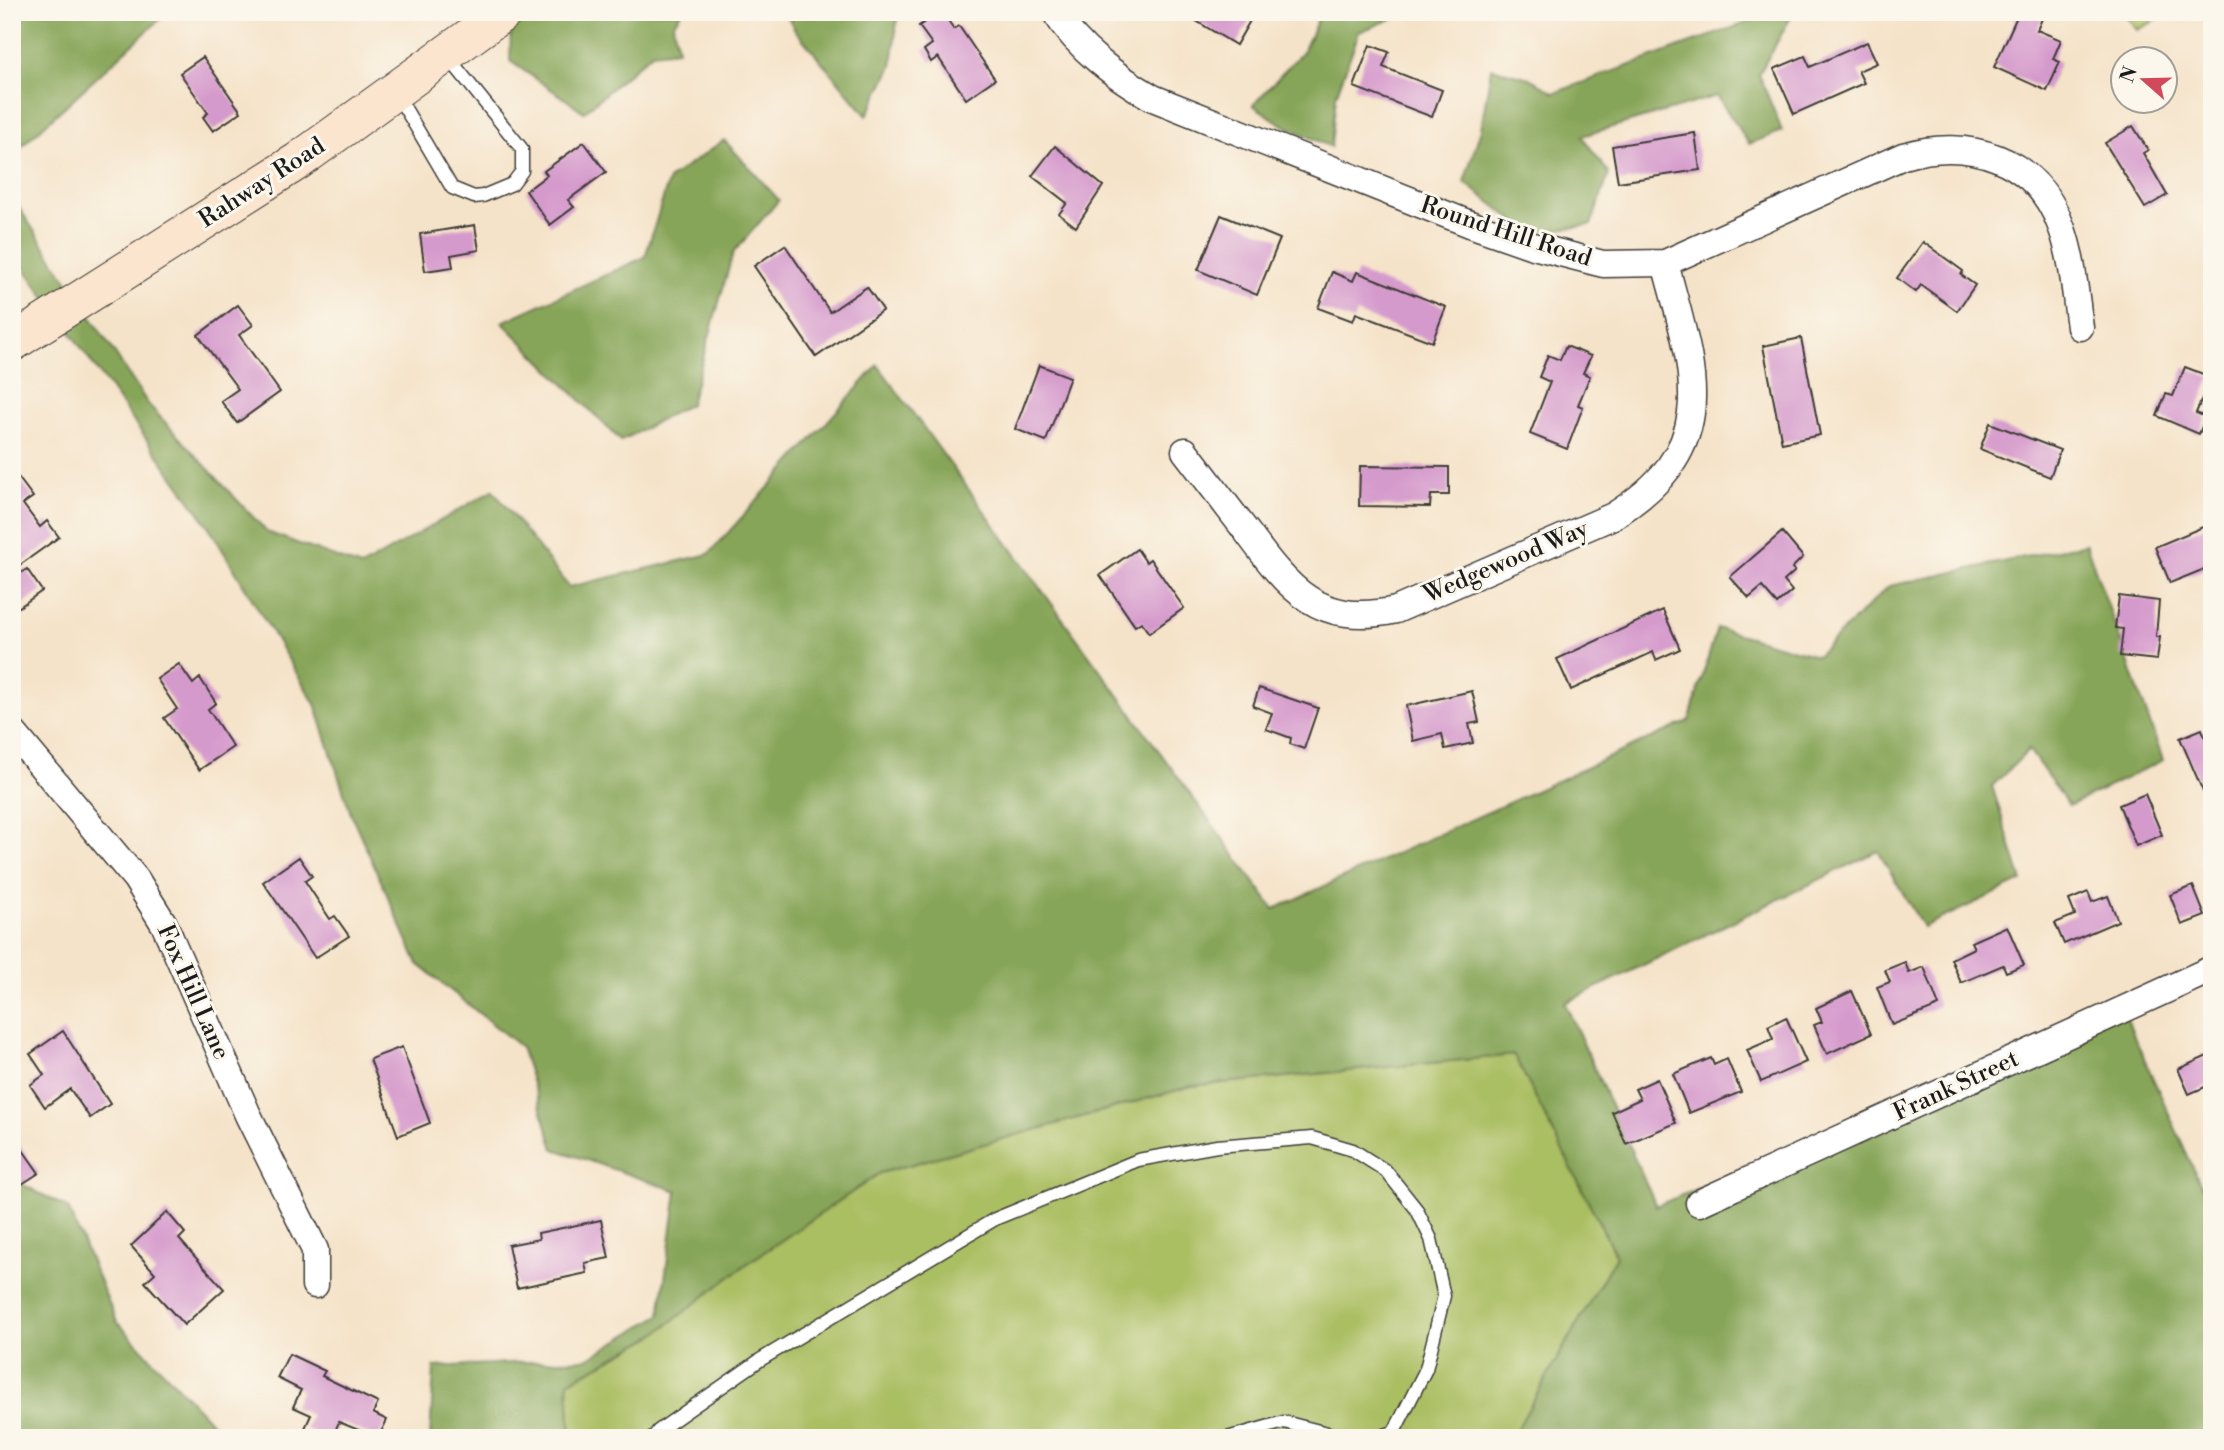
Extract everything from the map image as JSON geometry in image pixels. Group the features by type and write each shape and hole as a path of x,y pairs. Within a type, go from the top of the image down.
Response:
{"street":[{"name":"Rahway Road","path":"12,343 298,162 504,12"},
{"name":"Round Hill Road","path":"1055,12 1066,30 1110,71 1153,98 1533,246 1603,264 1665,263 1903,156 1932,148 1957,148 1983,153 2028,176 2048,200 2061,224 2070,257 2080,327"},
{"name":"Wedgewood Way","path":"1185,451 1291,588 1309,601 1340,612 1374,614 1395,610 1613,516 1644,497 1662,478 1679,452 1690,422 1695,394 1691,362 1665,263"},
{"name":"Fox Hill Lane","path":"12,731 136,879 164,924 248,1115 315,1250 315,1284"},
{"name":"Frank Street","path":"1699,1203 2212,969"}],"lane":[{"path":"396,92 452,188 474,197 512,184 523,171 522,149 446,54"},
{"path":"653,1438 658,1431 760,1360 995,1219 1138,1160 1217,1146 1312,1138 1353,1150 1385,1171 1417,1210 1431,1239 1444,1296 1426,1369 1396,1435 1375,1438"},
{"path":"1227,1438 1284,1422 1347,1438"}],"green space":[{"path":"12,12 168,12 12,155"},
{"path":"535,12 682,12 673,24 678,50 652,53 584,112 510,61 511,26"},
{"path":"785,12 898,12 892,66 867,116 795,30"},
{"path":"1321,12 1409,12 1359,32 1336,96 1331,147 1281,124 1253,105 1304,50"},
{"path":"1776,12 1794,12 1759,74 1782,131 1749,144 1717,96 1582,136 1609,174 1591,225 1530,233 1464,182 1481,129 1491,68 1530,78 1554,93"},
{"path":"2123,12 2172,12 2137,30"},
{"path":"724,140 779,200 733,253 690,404 621,441 502,322 645,257 669,179"},
{"path":"12,197 148,404 267,532 361,567 493,490 569,587 709,554 878,365 1274,909 1689,721 1717,628 1817,656 1889,586 2086,544 2163,760 2069,806 2029,750 1992,786 2022,881 1923,927 1878,851 1565,1003 1656,1206 2122,1009 2212,1210 2212,1438 1512,1438 1616,1256 1514,1055 1192,1086 880,1173 745,1265 653,1336 568,1382 571,1438 430,1438 434,1367 587,1359 660,1315 677,1191 554,1149 521,1047 418,964 351,814 315,704 207,524 12,251"},
{"path":"1515,1055 1616,1256 1512,1438 571,1438 568,1382 653,1336 745,1265 880,1173 1192,1086"},
{"path":"12,1179 68,1208 117,1322 226,1438 12,1438"}],"building":[{"path":"942,12 954,29 959,26 995,79 966,99 938,57 931,62 924,50 932,44 919,26"},
{"path":"1172,12 1255,12 1236,45 1183,13 1180,17"},
{"path":"2019,12 2045,12 2037,30 2061,40 2053,59 2060,62 2047,91 1994,67"},
{"path":"1867,42 1877,63 1858,71 1864,83 1794,114 1774,69 1805,56 1810,67"},
{"path":"1370,45 1389,52 1383,67 1442,90 1432,117 1354,87"},
{"path":"203,57 241,112 213,131 203,117 208,113 180,73"},
{"path":"2133,126 2148,150 2143,153 2167,195 2145,208 2105,143"},
{"path":"1695,133 1700,170 1618,182 1612,146"},
{"path":"584,142 606,172 568,200 574,207 550,225 526,191 547,175 544,171"},
{"path":"1055,146 1103,186 1076,227 1059,214 1067,203 1032,176"},
{"path":"1221,215 1280,239 1257,295 1198,270"},
{"path":"475,225 479,250 451,255 453,267 425,271 420,234"},
{"path":"1923,242 1963,271 1961,275 1975,285 1957,311 1921,285 1916,292 1897,278"},
{"path":"785,245 830,312 867,287 883,310 816,357 754,266"},
{"path":"1332,272 1353,281 1357,272 1446,307 1432,342 1356,313 1353,321 1318,308"},
{"path":"238,305 253,325 239,335 280,392 237,423 221,401 238,389 198,335"},
{"path":"1801,338 1820,435 1782,443 1763,346"},
{"path":"1566,346 1591,356 1583,373 1590,376 1578,405 1583,407 1567,449 1530,434 1550,382 1539,377 1548,355 1560,360"},
{"path":"1039,365 1070,377 1046,441 1015,429"},
{"path":"2185,367 2211,377 2196,413 2206,417 2199,434 2157,416 2166,394 2173,396"},
{"path":"1990,423 2060,450 2050,477 1980,449"},
{"path":"1360,466 1449,467 1449,495 1431,495 1430,507 1359,506"},
{"path":"18,477 33,497 23,504 40,527 47,521 59,537 20,565 12,555 12,481"},
{"path":"2210,524 2212,566 2170,583 2155,547"},
{"path":"1782,532 1803,557 1792,568 1795,571 1784,581 1792,591 1777,604 1762,587 1749,598 1730,577"},
{"path":"1137,549 1146,562 1150,559 1184,608 1149,633 1141,622 1135,626 1100,575"},
{"path":"27,569 42,591 15,610 12,579"},
{"path":"2119,596 2159,601 2156,637 2160,637 2157,660 2120,656 2123,629 2115,628"},
{"path":"1663,610 1680,649 1656,660 1653,652 1571,690 1557,659"},
{"path":"179,664 193,684 200,678 216,703 208,709 233,747 199,770 164,718 177,709 157,679"},
{"path":"1259,688 1318,708 1304,749 1290,744 1291,738 1266,729 1272,713 1253,706"},
{"path":"1472,691 1479,722 1469,724 1473,743 1445,749 1442,734 1413,741 1406,706"},
{"path":"2202,729 2207,743 2212,741 2212,791 2204,794 2180,738"},
{"path":"2145,794 2162,835 2136,846 2119,805"},
{"path":"299,857 312,876 305,881 330,919 335,916 349,936 315,958 263,882"},
{"path":"2193,886 2205,916 2182,925 2170,895"},
{"path":"2088,892 2092,902 2108,896 2118,921 2064,944 2055,923 2075,915 2069,900"},
{"path":"2007,926 2024,965 2006,972 2003,965 1961,983 1951,959 1974,948 1971,942"},
{"path":"1905,962 1909,973 1924,967 1939,1006 1892,1025 1877,987 1890,982 1885,970"},
{"path":"1852,991 1871,1034 1827,1054 1814,1025 1822,1022 1816,1008"},
{"path":"1786,1017 1806,1062 1761,1082 1747,1050 1773,1039 1768,1026"},
{"path":"63,1031 110,1104 90,1118 70,1089 45,1107 30,1085 44,1075 30,1054"},
{"path":"402,1047 430,1123 398,1136 370,1059"},
{"path":"2212,1054 2212,1084 2189,1094 2178,1069"},
{"path":"1711,1058 1714,1065 1727,1059 1741,1092 1689,1113 1673,1074"},
{"path":"1657,1079 1676,1123 1626,1144 1612,1112 1640,1099 1635,1089"},
{"path":"18,1143 39,1173 22,1184 12,1170 12,1147"},
{"path":"167,1212 185,1233 179,1239 224,1289 184,1325 145,1282 155,1273 131,1246"},
{"path":"601,1220 609,1258 585,1263 587,1273 517,1288 508,1245 539,1239 538,1233"},
{"path":"289,1354 325,1371 322,1376 378,1403 373,1413 387,1420 378,1438 339,1422 332,1438 324,1438 305,1428 311,1415 293,1407 301,1390 277,1378"}]}
